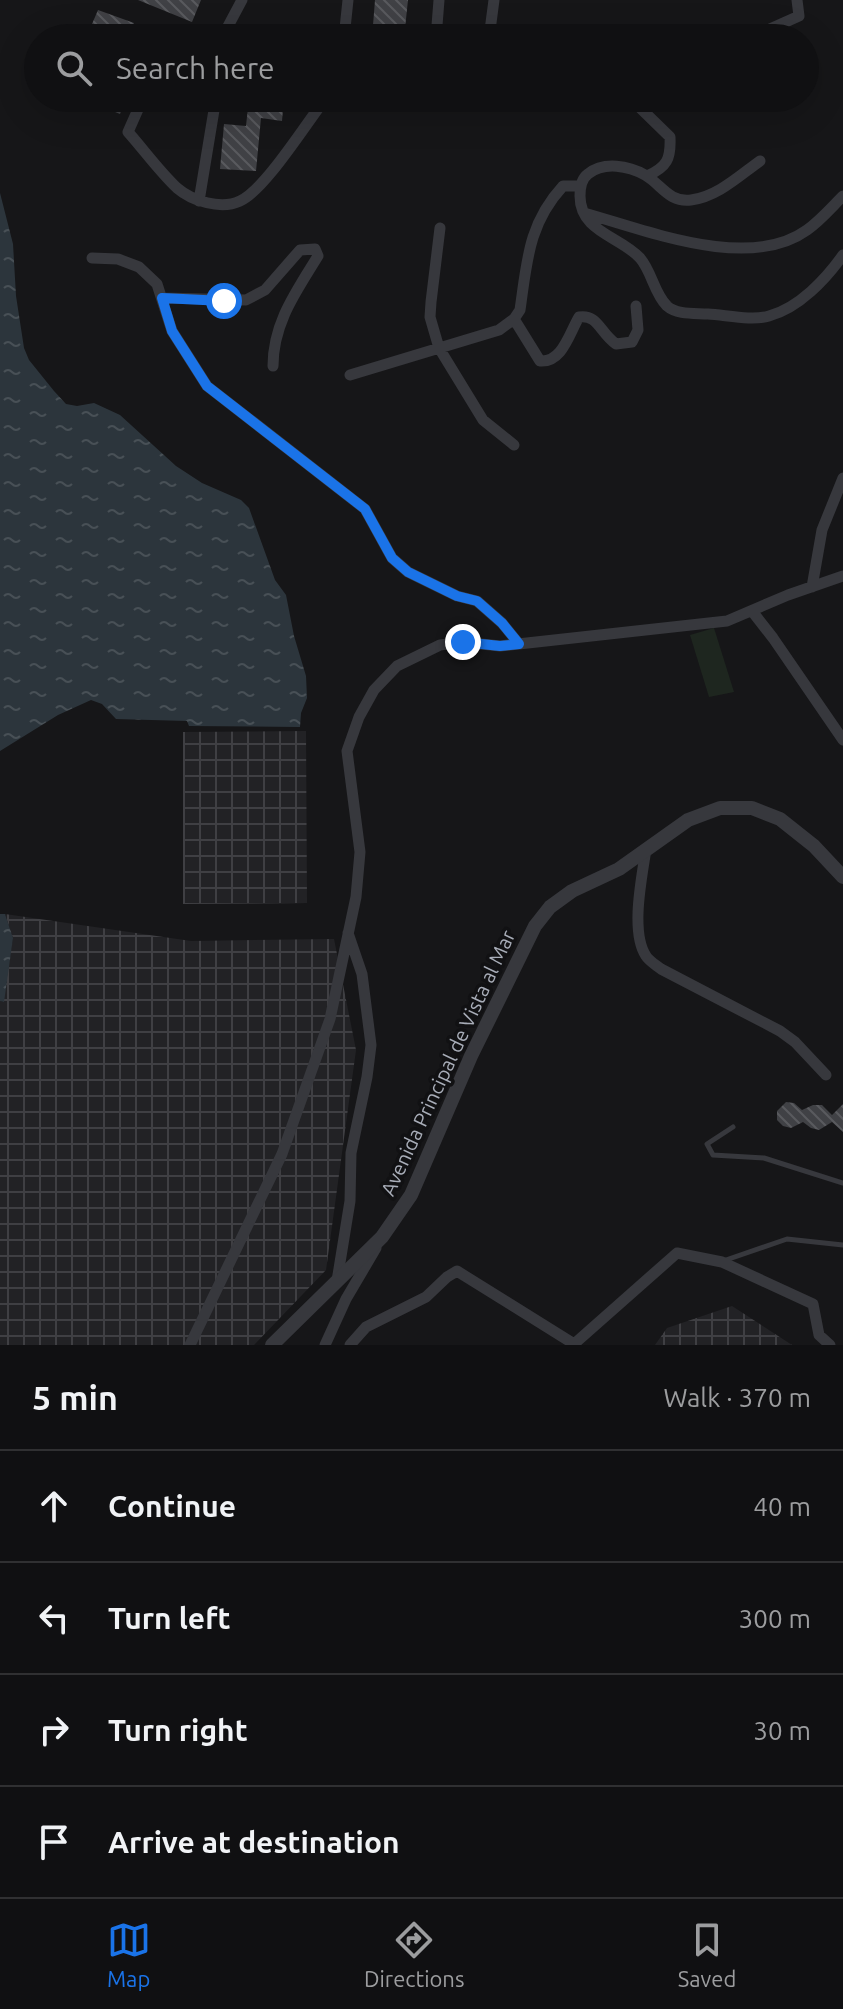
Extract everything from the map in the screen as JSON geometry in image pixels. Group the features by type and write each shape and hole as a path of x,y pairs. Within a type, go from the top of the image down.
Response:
{"street":[{"path":"229,24 242,0"},
{"path":"345,24 348,0"},
{"path":"437,24 439,0"},
{"path":"491,24 494,0"},
{"path":"781,24 799,16 797,0"},
{"path":"137,112 128,132 178,189 199,201 225,205 241,201 261,184 315,112"},
{"path":"199,201 214,112"},
{"path":"644,112 670,137 671,156 662,170 647,176"},
{"path":"760,161 716,192 689,201 665,195 647,176 626,167 603,166 586,174 580,186 580,201 587,221 628,247 643,261 657,292 669,308 684,313 767,317 788,308 805,295 843,255"},
{"path":"350,375 499,330 514,319 520,310 531,237 547,203 563,186 580,186"},
{"path":"584,213 684,240 734,250 759,249 805,232 843,196"},
{"path":"440,228 430,317 439,348 483,420 514,445"},
{"path":"162,298 246,300 265,290 300,250 315,249 318,256 280,318 273,366"},
{"path":"92,258 118,259 139,267 157,284 172,331 207,386 365,509 392,558 408,572 457,596 477,601 502,623 519,644"},
{"path":"514,319 540,361 549,362 557,357 579,317 587,316 596,321 605,336 616,344 632,342 638,330 636,306"},
{"path":"812,587 822,530 843,478"},
{"path":"190,1345 282,1154 330,1019 356,897 360,852 347,751 359,717 374,690 397,666 440,645 463,642 500,646 727,621 840,579"},
{"path":"752,611 843,740"},
{"name":"Avenida Principal de Vista al Mar","path":"272,1345 382,1237 411,1195 471,1056 535,926 550,907 572,891 619,869 688,820 720,808 752,808 780,819 814,846 843,877"},
{"path":"646,849 638,908 642,946 647,958 661,969 780,1031 795,1042 826,1075"},
{"path":"337,1281 350,1201 351,1153 371,1045 362,974 348,932"},
{"path":"325,1345 346,1299 382,1237"},
{"path":"350,1345 366,1327 426,1297 457,1271 574,1344 677,1253 722,1262 813,1304 819,1335 830,1345"}],"lane":[{"path":"733,1127 707,1144 713,1155 764,1158 843,1183"},
{"path":"722,1262 787,1239 843,1245"}],"shaded area":[{"path":"714,628 734,692 709,697 690,635"},
{"path":"306,731 307,903 183,904 183,732"},
{"path":"5,914 191,941 334,939 356,1050 326,1270 254,1345 0,1345 0,1001 3,1002 13,938"},
{"path":"732,1306 792,1345 655,1345 667,1328"}],"water":[{"path":"0,193 13,244 16,296 24,348 29,360 66,404 94,403 120,415 176,466 202,483 241,500 249,508 275,580 286,595 306,676 307,698 300,727 189,726 187,721 116,719 102,704 91,700 58,715 0,751"},
{"path":"0,914 5,914 13,938 4,1002 0,1001"}],"building":[{"path":"138,0 201,0 192,22"},
{"path":"375,0 408,0 405,24 373,24"},
{"path":"98,10 134,23 134,24 92,24"},
{"path":"248,112 283,112 282,121 261,118 256,171 220,169 224,124 246,126"},
{"path":"786,1102 794,1103 802,1110 822,1105 832,1115 843,1104 843,1132 832,1122 819,1130 803,1122 791,1128 783,1126 777,1120 777,1111"}],"route":[{"path":"224,301 162,298 172,331 207,386 365,509 392,558 408,572 457,596 477,601 502,623 519,644 500,646 463,642"}]}
